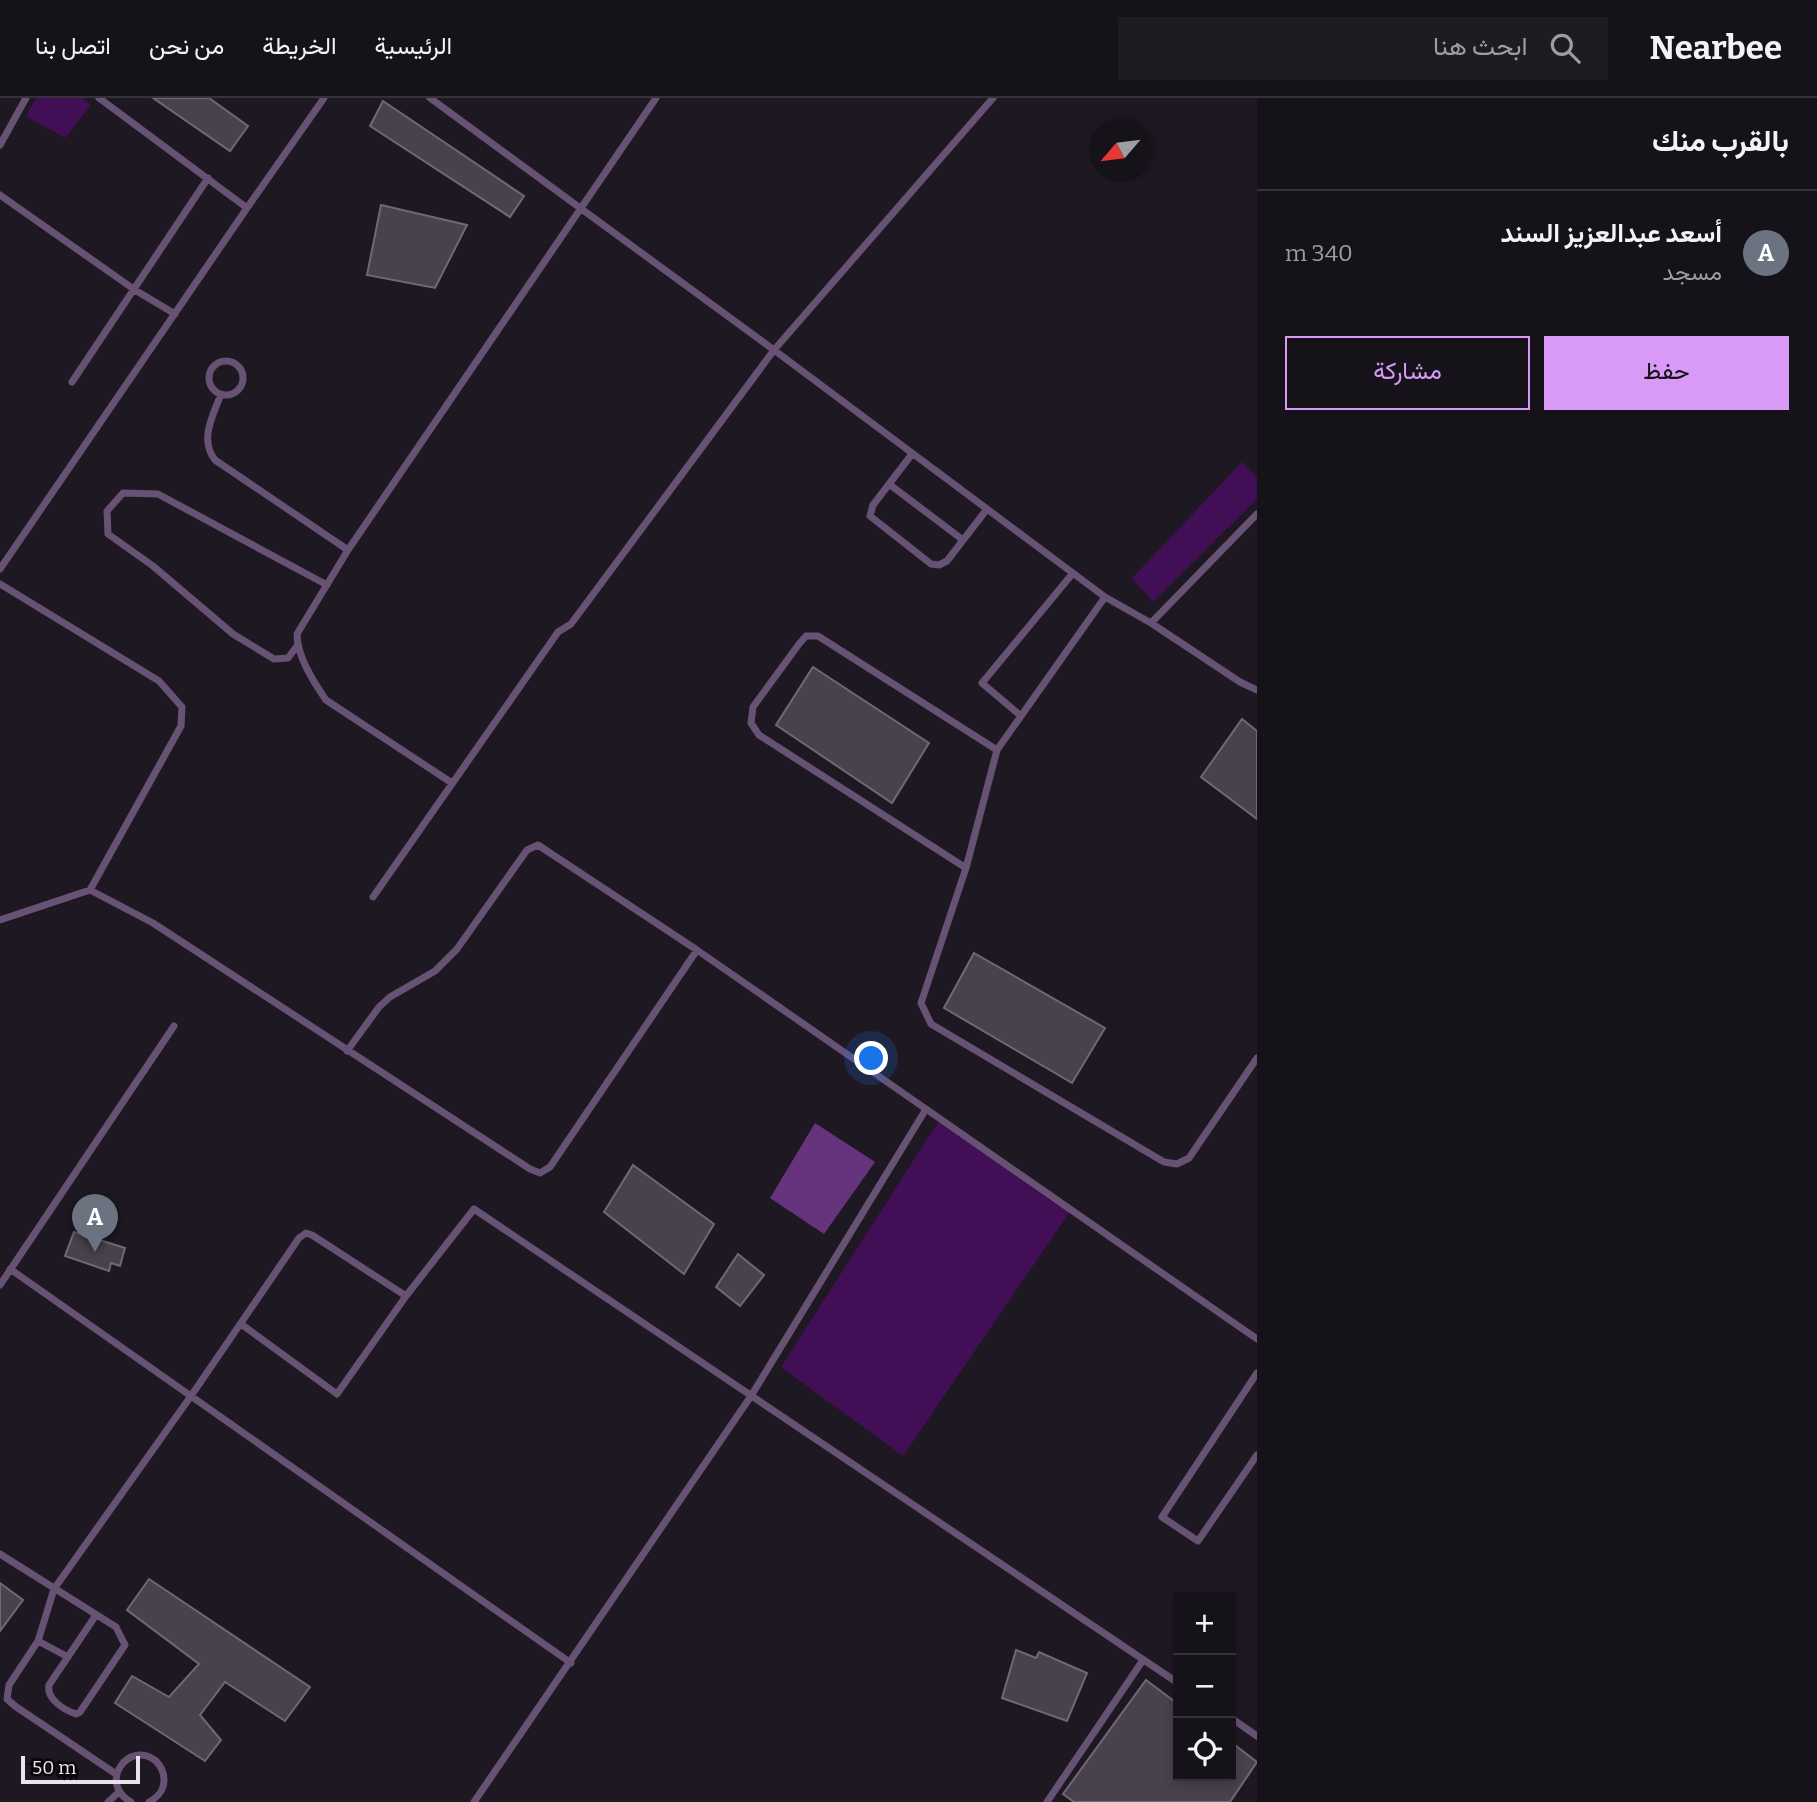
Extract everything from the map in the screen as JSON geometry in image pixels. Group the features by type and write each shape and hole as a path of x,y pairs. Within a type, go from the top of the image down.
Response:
{"lane":[{"path":"0,145 26,98"},
{"path":"99,98 247,208"},
{"path":"0,569 324,98"},
{"path":"430,98 1105,597 1257,690"},
{"path":"452,783 326,700 316,686 297,646 297,634 348,550 656,98"},
{"path":"373,897 558,632 571,624 774,350 993,98"},
{"path":"72,382 208,178"},
{"path":"0,195 135,290 175,314"},
{"path":"230,361 240,368 243,379 237,390 227,395 221,394 212,387 209,376 214,365 230,361"},
{"path":"221,394 207,436 208,449 215,460 348,550"},
{"path":"912,454 870,508 870,516 921,556 935,565 944,564 986,509"},
{"path":"889,484 963,540"},
{"path":"297,646 288,658 274,659 233,634 153,566 108,534 107,511 123,492 158,494 327,585"},
{"path":"1151,623 1257,514"},
{"path":"1021,716 982,683 1073,573"},
{"path":"0,584 159,681 182,707 181,726 90,890 0,920"},
{"path":"1105,597 997,751 966,869 921,1003 931,1024 1164,1162 1177,1164 1189,1158 1257,1058"},
{"path":"966,869 759,735 751,723 753,707 806,636 818,636 997,751"},
{"path":"347,1051 385,1002 435,971 457,948 527,850 538,845 697,950 1257,1339"},
{"path":"90,890 153,923 347,1051 540,1173 550,1167 697,950"},
{"path":"0,1284 174,1026"},
{"path":"474,1802 751,1396 926,1109"},
{"path":"241,1324 337,1394 406,1296 474,1209 482,1212 1173,1681"},
{"path":"116,1774 6,1699 9,1685 38,1641 54,1589 299,1238 306,1233 312,1235 406,1296"},
{"path":"10,1269 571,1663"},
{"path":"1257,1373 1162,1517 1198,1541 1257,1455"},
{"path":"0,1554 116,1627 125,1645 80,1712 76,1714 51,1698 49,1685 96,1615"},
{"path":"38,1641 68,1657"},
{"path":"1047,1802 1143,1660"},
{"path":"1236,1721 1257,1735"},
{"path":"131,1802 119,1792 116,1774 120,1765 136,1755 155,1760 161,1767 164,1785 153,1801"},
{"path":"108,1802 119,1792"}],"shaded area":[{"path":"36,98 82,98 91,105 65,138 26,116"},
{"path":"1242,462 1257,477 1257,499 1153,602 1132,578"},
{"path":"938,1122 1071,1210 903,1456 781,1367"},
{"path":"815,1123 875,1162 824,1234 770,1198"}],"building":[{"path":"153,98 209,98 248,126 230,151"},
{"path":"383,101 524,196 510,217 370,126"},
{"path":"381,205 467,225 435,288 367,275"},
{"path":"813,667 929,743 892,803 776,725"},
{"path":"1242,719 1257,731 1257,819 1201,777"},
{"path":"974,953 1105,1028 1072,1083 944,1008"},
{"path":"633,1165 714,1224 684,1274 604,1212"},
{"path":"74,1232 125,1248 120,1266 111,1263 109,1271 65,1256"},
{"path":"738,1254 764,1275 740,1306 716,1287"},
{"path":"149,1579 310,1687 285,1721 225,1682 200,1715 221,1740 205,1761 115,1703 132,1676 169,1697 199,1664 127,1610"},
{"path":"0,1583 23,1600 0,1631"},
{"path":"1016,1650 1036,1658 1039,1652 1087,1673 1067,1721 1002,1698"},
{"path":"1146,1680 1173,1700 1173,1781 1236,1781 1236,1746 1257,1762 1230,1802 1074,1802 1063,1794"}],"place":[{"name":"أسعد عبدالعزيز السند","path":"95,1252"}]}
